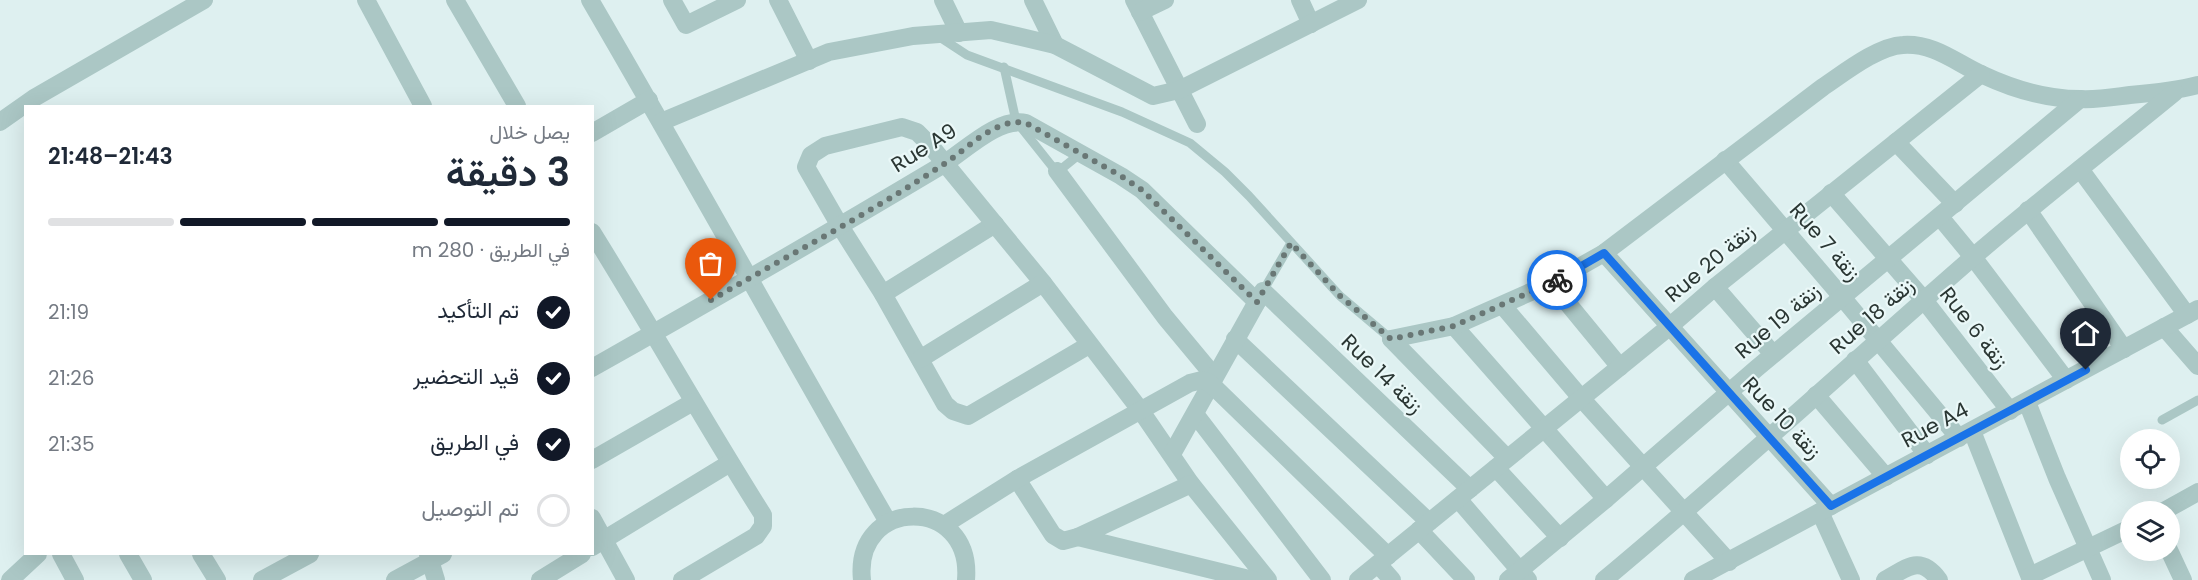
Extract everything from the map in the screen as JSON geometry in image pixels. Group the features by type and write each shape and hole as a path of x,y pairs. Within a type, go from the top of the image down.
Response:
{"street":[{"path":"24,105 204,0"},
{"path":"366,0 422,105"},
{"path":"455,0 516,105"},
{"path":"590,0 888,522"},
{"path":"672,0 686,25 737,0"},
{"path":"778,0 809,61"},
{"path":"943,0 959,33"},
{"path":"1033,0 1055,45"},
{"path":"1165,0 1137,6 1197,124"},
{"path":"1300,0 1311,24"},
{"path":"661,122 829,52 913,36 991,30 1055,45 1153,96 1179,90 1358,0"},
{"path":"1560,537 1501,463 1391,339 1454,326 1551,283 1604,253 1823,87 1859,63 1893,46 1917,45 1940,51 1981,75 2039,94 2080,99 2175,92 2198,85"},
{"name":"Rue 20 زنقة","path":"1358,580 1669,327 1714,287 1981,75"},
{"name":"Rue 18 زنقة","path":"1604,580 1684,513 1877,340 2028,210 2175,92"},
{"name":"Rue 19 زنقة","path":"1519,577 1560,537 1773,354 2080,99"},
{"path":"594,132 649,100"},
{"path":"0,122 24,105"},
{"path":"1016,121 1026,123 1081,153 1142,190 1260,297 1172,454"},
{"name":"Rue A9","path":"594,367 945,164 992,131 1006,123 1016,121"},
{"path":"1089,345 968,416 953,411 945,404 884,294 840,226 806,167 811,155 825,146 902,126 922,137 1043,283 1141,411 1191,484 1268,580"},
{"path":"1896,142 1955,204"},
{"name":"Rue 7 زنقة","path":"1725,160 1877,340 1965,435 2031,578"},
{"path":"2080,169 2192,312"},
{"path":"1057,171 1212,379 1383,560 1392,580"},
{"name":"Rue 6 زنقة","path":"1831,193 1924,300 2010,411"},
{"path":"2028,210 2124,349"},
{"path":"1940,217 1974,257 2066,380"},
{"path":"884,294 995,224"},
{"path":"594,235 763,515 763,526 756,536 682,580"},
{"name":"Rue 10 زنقة","path":"1604,253 1770,437 1826,509 1851,580"},
{"path":"920,359 1043,283"},
{"path":"1551,283 1620,367"},
{"path":"1714,287 1773,354"},
{"name":"Rue 14 زنقة","path":"1260,297 1464,494 1519,577"},
{"path":"1503,306 1581,398 1729,562"},
{"name":"Rue A4","path":"1693,580 2192,312"},
{"path":"1454,326 1606,499"},
{"path":"2164,327 2198,366"},
{"path":"1235,339 1424,526 1466,580"},
{"path":"1855,360 1927,455"},
{"path":"944,525 1017,479 1190,383 1212,379"},
{"path":"1816,395 1886,477"},
{"path":"594,459 693,402"},
{"path":"2027,402 2102,580"},
{"path":"1195,414 1322,580"},
{"path":"599,543 730,463"},
{"path":"1017,479 1053,535 1064,541 1078,537 1191,484"},
{"path":"2180,502 2198,492"},
{"path":"862,580 861,566 865,548 874,533 888,522 902,517 916,516 944,525 956,536 964,550 967,566 966,580"},
{"path":"594,525 599,543 626,580"},
{"path":"2031,578 2120,533"},
{"path":"1078,537 1253,580"},
{"path":"12,579 37,555"},
{"path":"62,555 75,580"},
{"path":"129,555 142,580"},
{"path":"202,555 217,580"},
{"path":"262,580 279,561 306,555"},
{"path":"540,580 580,555"},
{"path":"395,580 434,556 436,580"},
{"path":"2174,561 2183,580"},
{"path":"1885,580 1916,565 1924,565 1939,580"}],"lane":[{"path":"936,34 967,55 1122,112 1190,143 1225,172 1340,296 1391,339"},
{"path":"1004,67 1016,121 1057,171 1081,153"},
{"path":"1260,297 1291,243"},
{"path":"2162,420 2198,400"}],"way so far":[{"path":"711,300 945,164 992,131 1006,123 1016,121 1026,123 1142,190 1257,302 1291,243 1340,296 1391,339 1454,326 1557,280"}],"route":[{"path":"1557,280 1604,253 1831,506 2086,370"}]}
